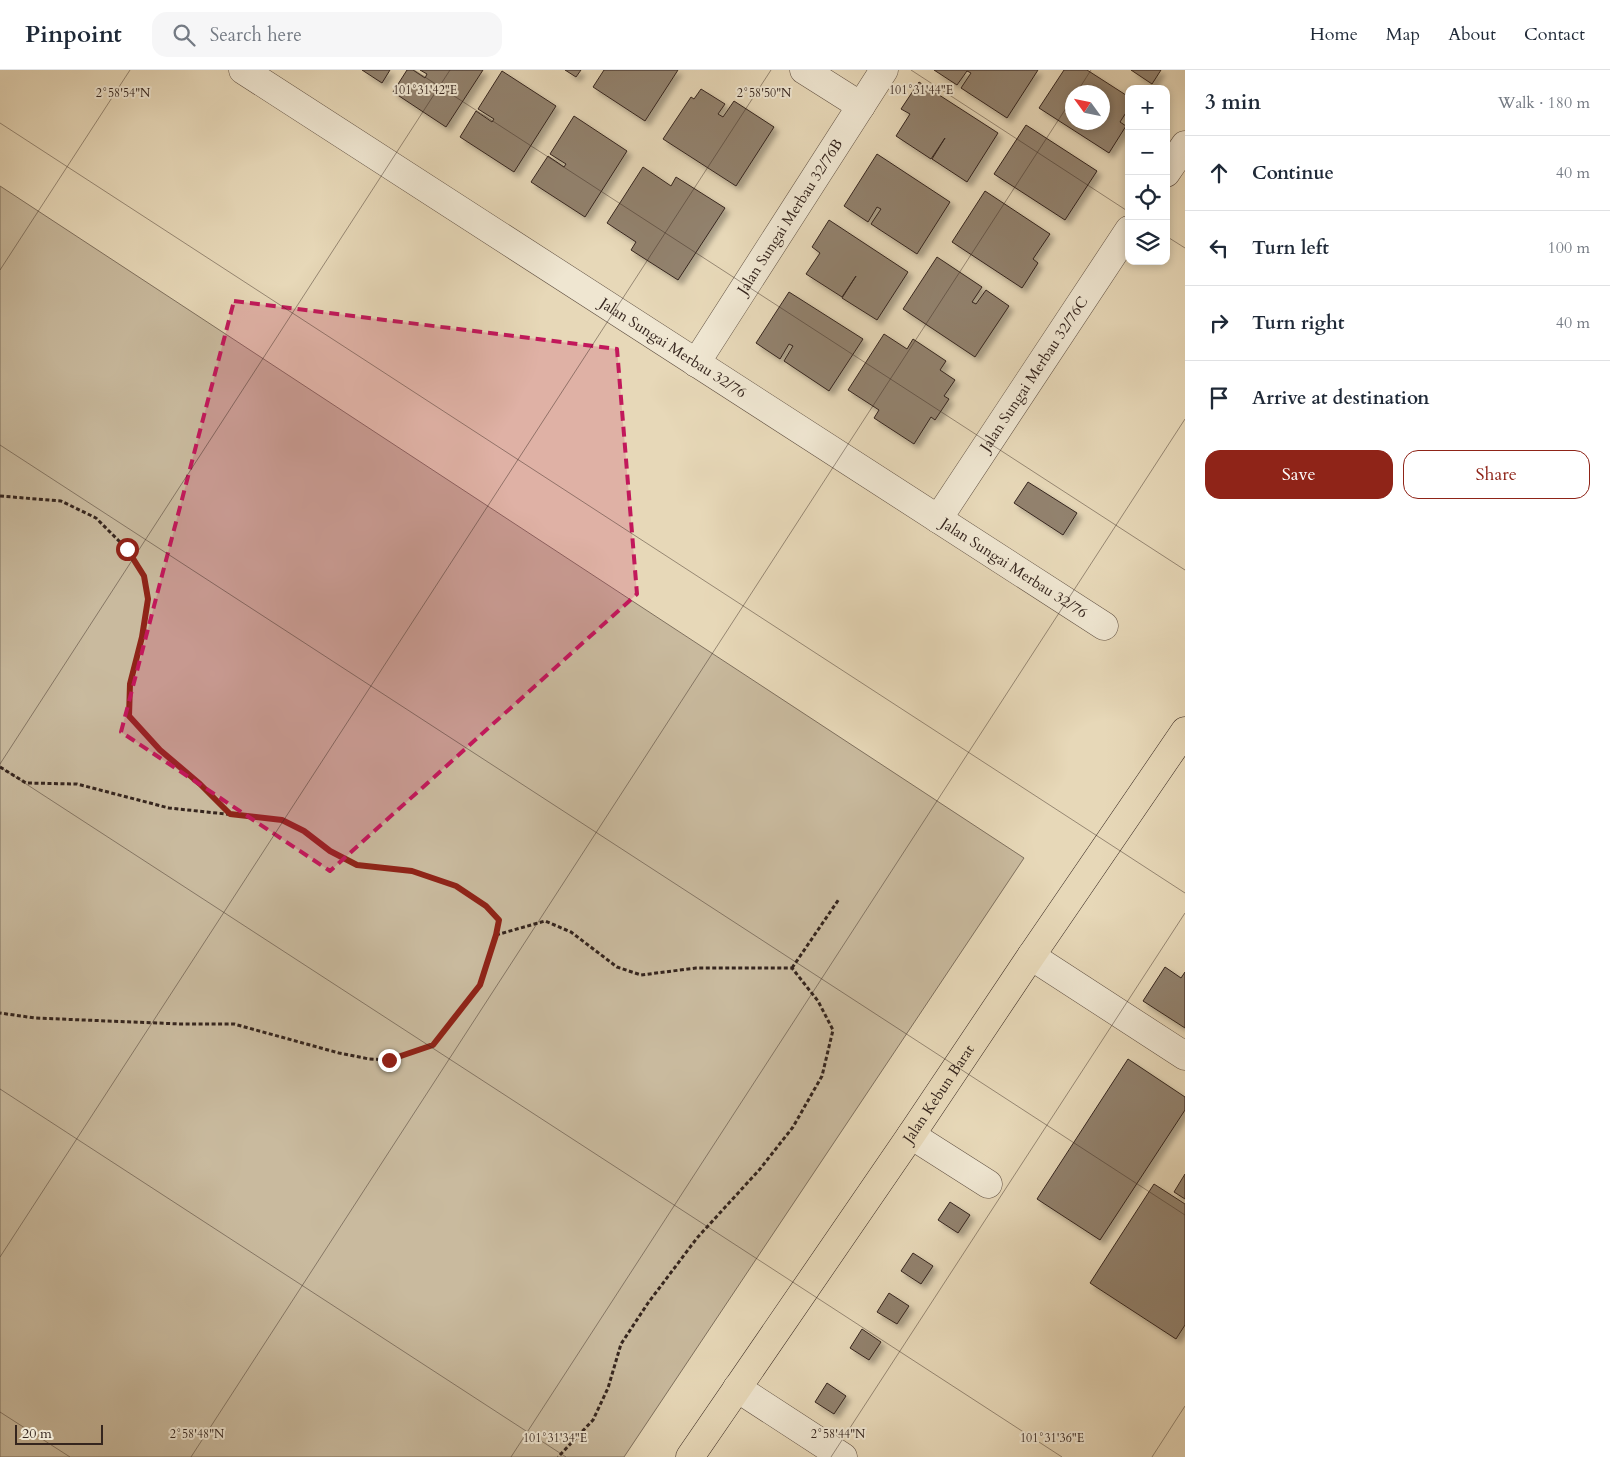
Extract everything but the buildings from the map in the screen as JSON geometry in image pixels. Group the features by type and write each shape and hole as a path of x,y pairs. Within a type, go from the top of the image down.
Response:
{"main road":[{"name":"Jalan Kebun Barat","path":"690,1457 1185,731"}],"street":[{"name":"Jalan Sungai Merbau 32/76","path":"243,70 1104,626"},
{"path":"804,70 860,106"},
{"name":"Jalan Sungai Merbau 32/76B","path":"696,363 884,70"},
{"path":"1170,167 1185,145"},
{"name":"Jalan Sungai Merbau 32/76C","path":"938,519 1125,236"},
{"path":"1031,956 1185,1056"},
{"path":"911,1135 988,1184"},
{"path":"737,1388 843,1457"}],"path":[{"path":"0,496 61,502 96,518 127,549 144,576 148,599 142,637 130,684 129,716 160,750 200,784 230,814"},
{"path":"0,768 26,782 77,784 169,808 282,820 304,831 330,851 357,865 412,871 456,886 486,906 499,920 480,985 433,1045 389,1060 369,1059 339,1053 234,1024 181,1024 35,1018 0,1013"},
{"path":"792,968 838,899"},
{"path":"496,935 545,921 571,932 617,967 640,976 696,968 792,968"},
{"path":"558,1457 593,1420 608,1388 622,1344 648,1303 697,1238 760,1169 793,1127 822,1076 834,1030 818,1001 792,968"}],"highlighted area":[{"path":"234,301 617,349 637,594 330,871 121,732"}],"shaded area":[{"path":"0,186 1024,858 624,1457 0,1457"}],"route":[{"path":"127,549 144,576 148,599 142,637 130,684 129,716 160,750 200,784 230,814 282,820 304,831 330,851 357,865 412,871 456,886 486,906 499,920 480,985 433,1045 389,1060"}]}
